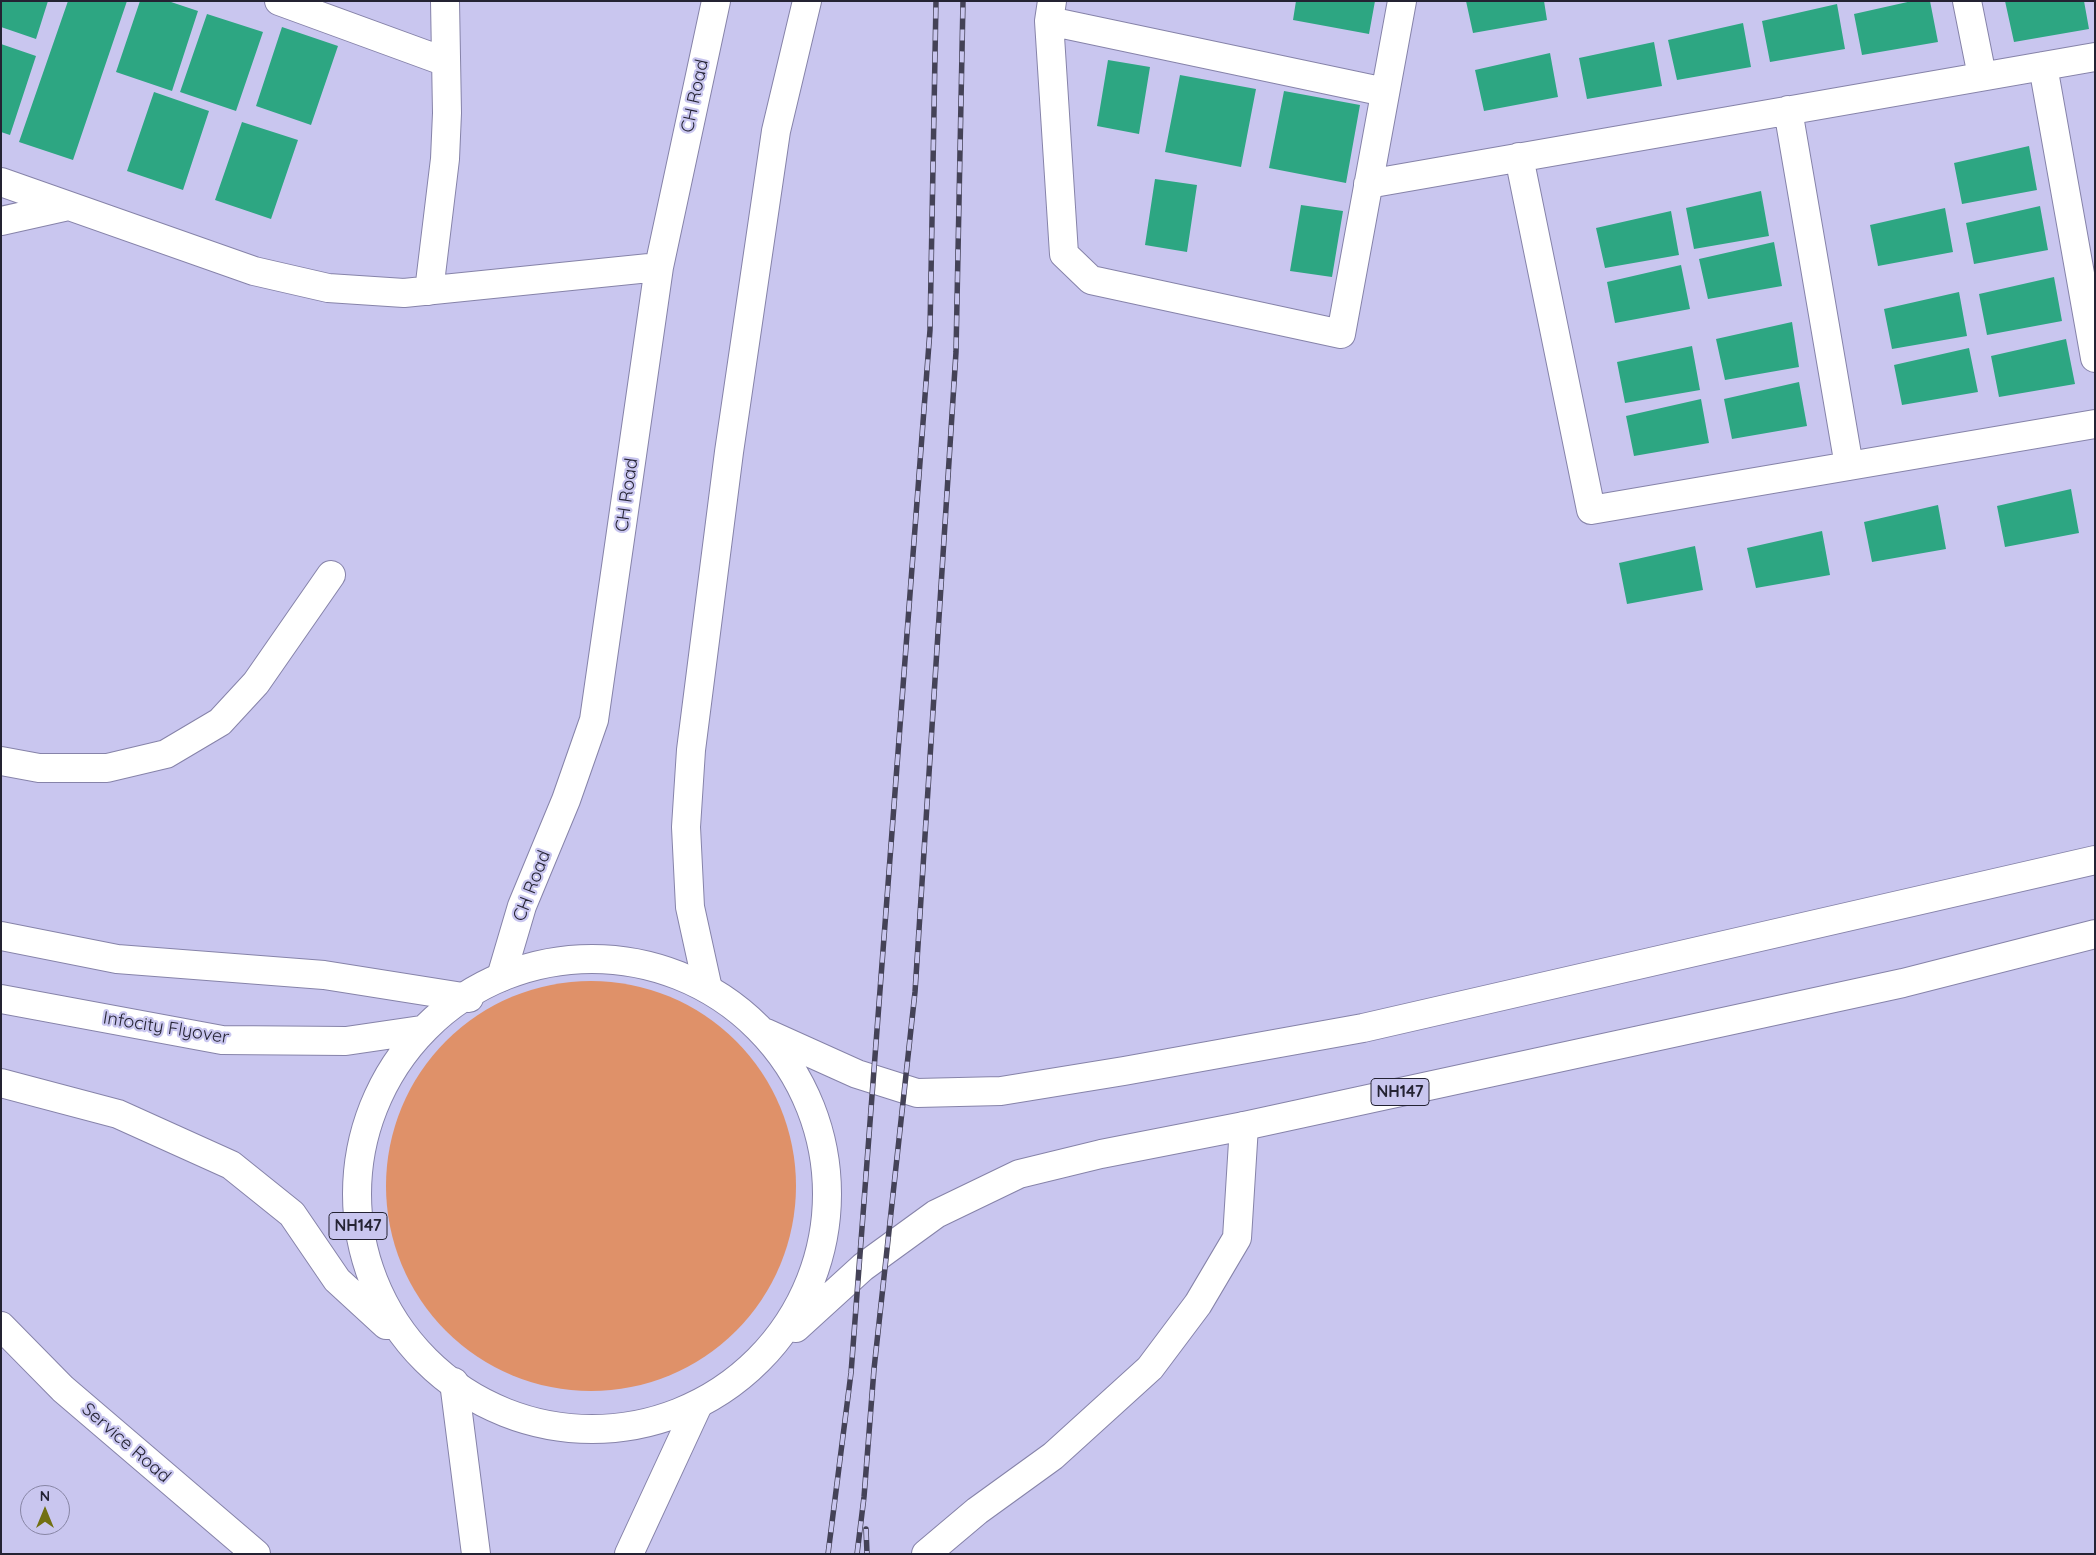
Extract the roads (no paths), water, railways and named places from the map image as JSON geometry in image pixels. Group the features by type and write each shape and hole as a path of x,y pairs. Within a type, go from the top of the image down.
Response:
{"main road":[{"path":"279,1 446,62"},
{"path":"429,291 445,159 446,62 444,1"},
{"name":"CH Road","path":"501,977 522,906 566,800 594,720 659,268 716,1"},
{"path":"708,989 690,907 686,827 691,750 729,452 776,131 807,1"},
{"path":"1385,92 1050,11 1064,254 1091,280 1341,334 1402,1"},
{"path":"1967,1 1982,76"},
{"path":"1368,184 2095,57"},
{"path":"2043,66 2095,358"},
{"path":"1788,110 1849,466"},
{"path":"1520,157 1591,510 2095,424"},
{"path":"1,182 254,271 328,288 404,293 659,268"},
{"path":"1,221 68,206"},
{"path":"1,761 39,768 107,768 166,754 220,722 256,683 331,575"},
{"name":"NH147","path":"424,1360 379,1297 357,1222 360,1145 384,1070 421,1030 501,977 570,960 641,964 708,989 764,1032 857,1074 917,1093 1002,1092 1363,1028 2095,860"},
{"name":"NH147","path":"1,1083 118,1114 231,1165 292,1214 337,1280 424,1360 484,1404 554,1427 628,1428 698,1405 759,1362 863,1267 936,1214 1020,1174 1101,1154 1244,1126 1903,983 2095,934"},
{"path":"1,936 117,959 324,975 469,998"},
{"name":"Infocity Flyover","path":"1,999 222,1040 346,1041 421,1030"},
{"name":"NH147","path":"759,1362 802,1304 825,1235 827,1162 806,1092 764,1032"},
{"path":"926,1554 977,1512 1053,1456 1150,1368 1198,1304 1236,1238 1244,1126"},
{"name":"Service Road","path":"1,1326 63,1389 256,1554"},
{"path":"454,1382 476,1554"},
{"path":"629,1554 698,1405"}],"railway":[{"path":"828,1554 851,1373 930,330 936,1"},
{"path":"857,1554 864,1497 874,1369 915,992 956,352 963,1"},
{"path":"866,1529 867,1554"}]}
